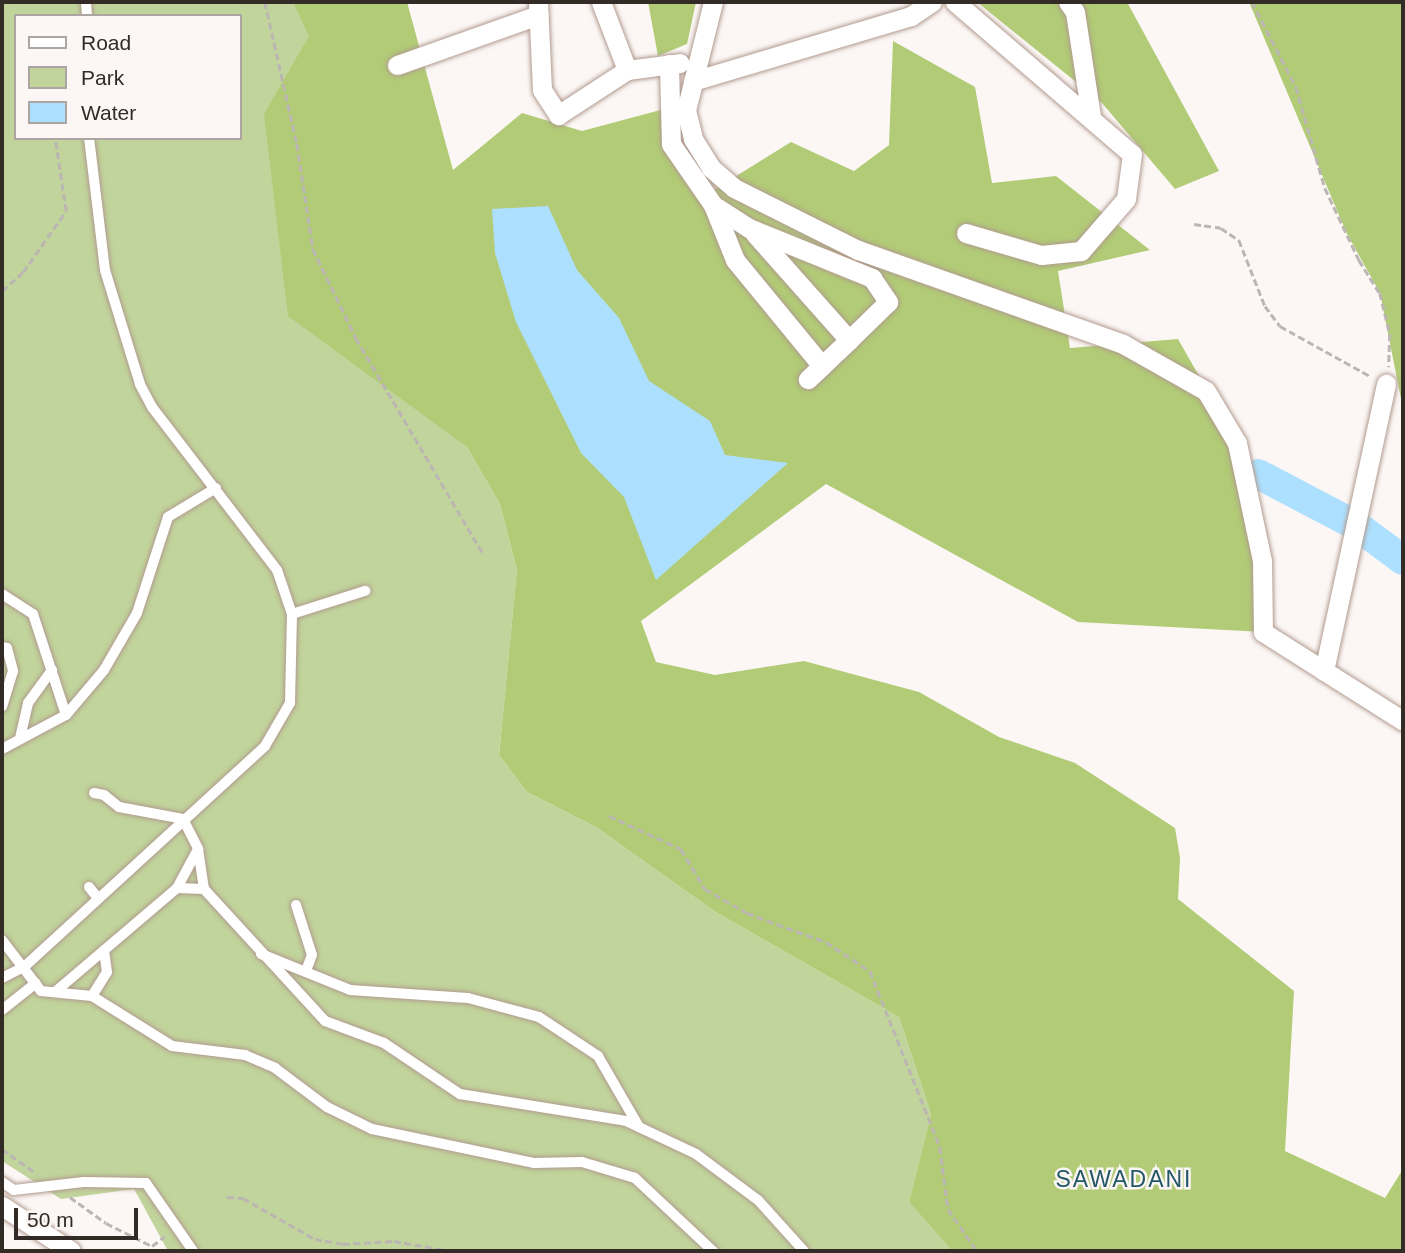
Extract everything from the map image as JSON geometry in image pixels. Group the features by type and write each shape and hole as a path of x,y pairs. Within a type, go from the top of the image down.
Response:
{"street":[{"path":"601,2 627,70"},
{"path":"713,2 696,60 686,110 693,139 711,168 734,188 858,250 1123,344 1206,391 1237,443 1262,561 1263,632 1403,721"},
{"path":"693,81 911,16 932,2"},
{"path":"955,2 1132,154 1126,199 1081,251 1041,255 966,233"},
{"path":"1068,2 1075,12 1091,117"},
{"path":"397,65 538,8 542,90 558,115 627,70 696,60"},
{"path":"669,64 671,144 713,205 736,260 815,373 888,302 872,278 749,228 713,205"},
{"path":"749,228 849,340"},
{"path":"804,287 832,264"},
{"path":"1324,671 1386,384"},
{"path":"2,1206 71,1251"}],"lane":[{"path":"2,978 24,967 265,746 290,703 292,614 276,570 152,407 140,384 105,270 89,140"},
{"path":"2,749 66,715 104,670 136,613 169,517 216,488"},
{"path":"292,614 365,591"},
{"path":"2,594 33,614 66,715"},
{"path":"2,647 7,648 13,671 2,706"},
{"path":"20,738 28,703 52,670"},
{"path":"94,793 104,795 119,807 183,819"},
{"path":"183,819 198,849 204,889 258,953 325,1021 384,1043 460,1094 537,1104 639,1127 696,1154 758,1200 804,1251"},
{"path":"55,992 177,888 198,849"},
{"path":"89,887 97,898"},
{"path":"177,888 204,889"},
{"path":"296,905 312,955 306,971"},
{"path":"2,940 41,991 92,996 172,1046 245,1055 275,1068 327,1107 372,1129 534,1163 582,1162 635,1178 713,1251"},
{"path":"92,996 107,972 104,950"},
{"path":"258,953 350,990 468,998 539,1017 598,1056 639,1127"},
{"path":"2,1010 36,983"},
{"path":"2,1182 14,1190 54,1185 146,1184 193,1251"}],"path":[{"path":"265,2 294,131 313,249 356,338 484,555"},
{"path":"1194,224 1221,228 1239,240 1265,306 1280,326 1386,384 1390,334 1380,293 1359,260 1325,188 1296,86 1252,2"},
{"path":"2,291 23,272 66,211 55,140"},
{"path":"609,816 681,849 705,889 747,913 826,942 870,971 940,1147 948,1209 977,1251"},
{"path":"2,1150 106,1223 152,1246 176,1227"},
{"path":"227,1197 243,1198 315,1240 343,1244 394,1241 451,1251"}],"green space":[{"path":"2,2 338,2 467,447 500,504 517,570 499,755 527,792 596,827 714,911 899,1017 931,1114 909,1202 952,1251 168,1251 134,1189 61,1199 2,1161"},
{"path":"293,2 407,2 453,170 522,113 582,131 668,108 701,198 791,142 854,171 889,145 893,41 975,87 992,183 1056,176 1150,250 1058,271 1070,348 1178,339 1237,443 1263,632 1078,622 826,484 641,621 656,662 715,675 804,661 919,692 999,737 1075,763 1175,828 1180,858 1178,899 1294,991 1285,1151 1385,1198 1403,1169 1403,1251 952,1251 909,1202 931,1114 899,1017 714,911 596,827 527,792 499,755 517,570 500,504 467,447 288,316 264,114 309,36"},
{"path":"648,2 696,2 687,44 658,56"},
{"path":"977,2 1127,2 1219,171 1175,189 1102,103"},
{"path":"1249,2 1403,2 1403,409 1380,293 1347,234"}],"water":[{"path":"548,206 577,270 619,318 649,381 710,421 725,455 788,463 656,580 624,497 581,453 516,322 495,253 492,209"}],"waterway":[{"path":"1258,474 1357,526 1403,560"}],"district":[{"name":"SAWADANI","path":"1124,1179"}]}
